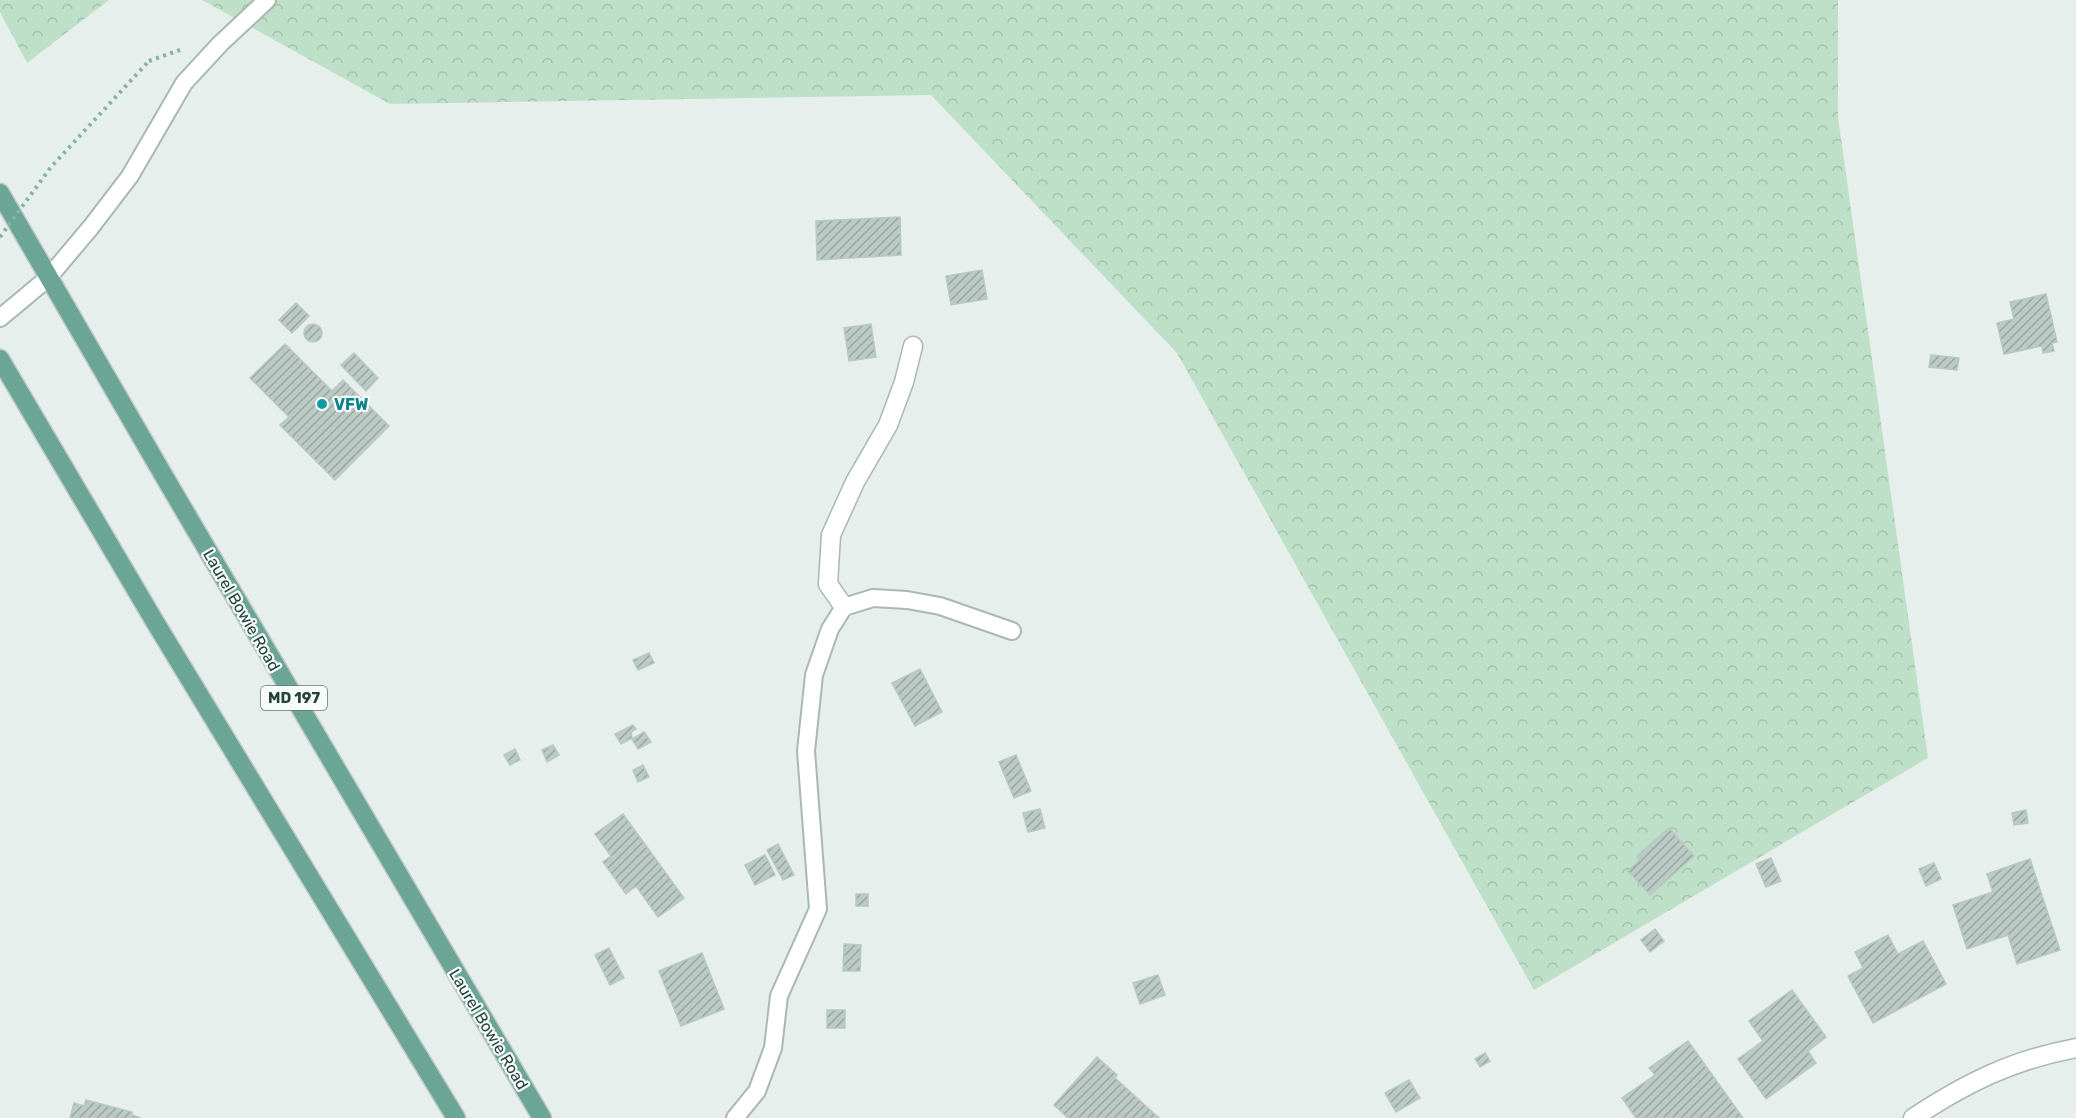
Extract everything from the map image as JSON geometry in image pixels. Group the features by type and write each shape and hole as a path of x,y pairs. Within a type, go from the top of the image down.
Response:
{"main road":[{"name":"Laurel Bowie Road","path":"0,194 542,1118"},
{"path":"0,359 149,612 456,1118"}],"street":[{"path":"844,607 828,584 831,535 855,482 888,425 904,382 913,346"},
{"path":"1913,1118 1954,1091 2002,1068 2054,1052 2076,1048"}],"lane":[{"path":"0,318 48,278 91,228 130,176 184,83 220,44 267,0"},
{"path":"735,1118 757,1091 773,1047 779,996 819,909 806,751 814,675 830,629 844,607 873,598 907,600 940,606 1012,631"}],"path":[{"path":"0,237 51,167 149,61"}],"green space":[{"path":"0,0 109,0 27,63 0,12"},
{"path":"202,0 1838,0 1838,117 1928,758 1534,990 1177,353 931,95 390,104"}],"building":[{"path":"900,217 901,255 817,260 816,221"},
{"path":"982,270 987,299 951,305 946,276"},
{"path":"2046,294 2057,342 2052,343 2054,351 2043,353 2042,346 2004,354 1997,323 2014,319 2010,302"},
{"path":"296,303 309,316 292,333 279,320"},
{"path":"313,324 319,327 322,333 319,339 313,342 307,339 304,333 307,327"},
{"path":"871,324 876,357 849,361 844,328"},
{"name":"VFW","path":"285,344 332,391 343,380 389,426 335,480 280,425 289,417 250,378"},
{"path":"354,353 378,378 366,391 341,365"},
{"path":"1931,355 1959,358 1957,370 1929,367"},
{"path":"649,653 654,663 638,670 633,660"},
{"path":"920,669 942,712 915,726 892,683"},
{"path":"633,725 636,729 631,732 632,738 621,744 615,734"},
{"path":"644,732 651,742 638,749 632,739"},
{"path":"553,745 559,755 547,762 542,750"},
{"path":"515,749 520,760 510,765 504,755"},
{"path":"1016,755 1031,791 1014,798 999,762"},
{"path":"643,765 649,777 638,782 633,770"},
{"path":"1040,809 1045,828 1028,832 1023,813"},
{"path":"2026,810 2028,823 2014,825 2012,813"},
{"path":"623,814 684,898 658,917 636,886 626,894 603,862 611,856 595,834"},
{"path":"1669,828 1694,856 1650,895 1628,871 1640,860 1637,856"},
{"path":"778,844 794,875 783,880 767,850"},
{"path":"765,855 775,875 755,885 745,865"},
{"path":"1771,858 1781,881 1766,887 1756,864"},
{"path":"2030,859 2060,950 2017,964 2008,935 1967,949 1953,905 1993,892 1987,874"},
{"path":"1934,863 1941,879 1926,886 1919,869"},
{"path":"856,894 868,894 868,906 856,906"},
{"path":"1655,929 1664,941 1650,952 1641,940"},
{"path":"1888,935 1898,954 1923,941 1946,984 1873,1023 1848,976 1863,968 1855,952"},
{"path":"844,944 861,945 860,971 843,971"},
{"path":"609,948 624,978 610,985 595,955"},
{"path":"702,953 724,1009 681,1026 659,971"},
{"path":"1158,975 1165,995 1140,1004 1133,983"},
{"path":"1792,990 1826,1037 1808,1051 1816,1063 1766,1099 1738,1059 1763,1041 1749,1021"},
{"path":"827,1010 845,1010 845,1028 827,1028"},
{"path":"1688,1041 1743,1118 1636,1118 1622,1098 1655,1075 1649,1068"},
{"path":"1485,1053 1490,1061 1480,1067 1475,1059"},
{"path":"1097,1057 1117,1075 1115,1078 1159,1118 1068,1118 1054,1105"},
{"path":"1409,1080 1420,1098 1396,1112 1385,1093"},
{"path":"86,1100 132,1112 132,1115 141,1118 70,1118 74,1103 84,1106"}],"place":[{"name":"VFW","path":"322,404"}]}
